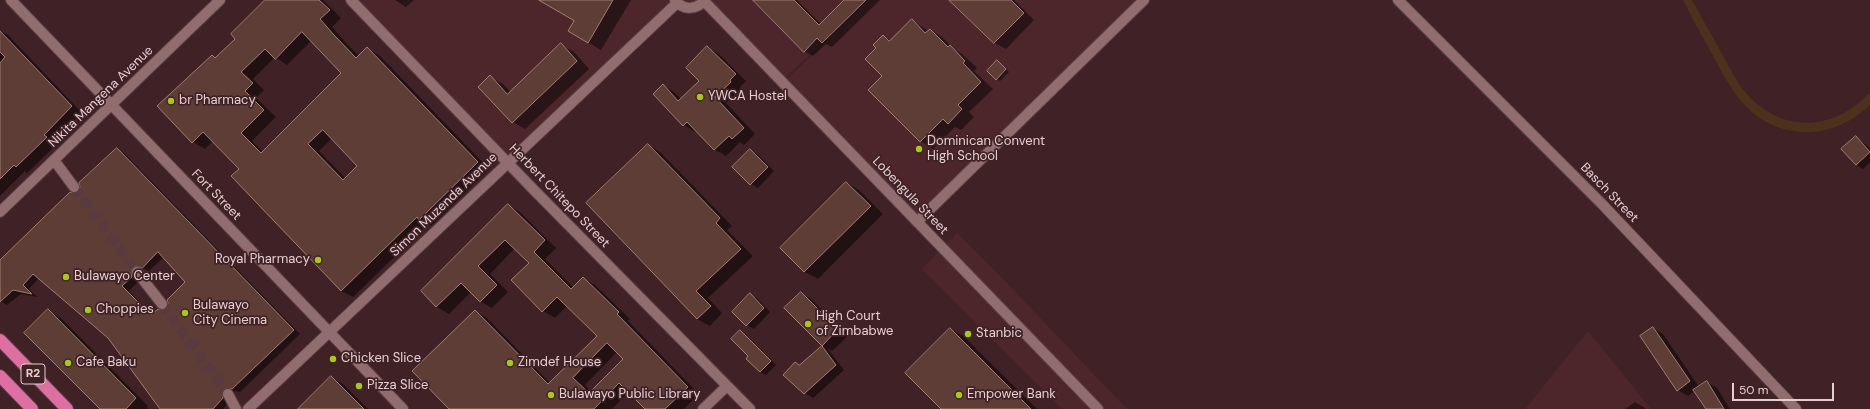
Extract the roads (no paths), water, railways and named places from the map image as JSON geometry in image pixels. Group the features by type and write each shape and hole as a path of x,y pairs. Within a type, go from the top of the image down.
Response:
{"highway":[{"name":"R2","path":"0,340 67,409"},
{"name":"R2","path":"0,376 32,409"}],"street":[{"name":"Fort Street","path":"11,0 403,409"},
{"name":"Nikita Mangena Avenue","path":"0,212 220,0"},
{"name":"Herbert Chitepo Street","path":"351,0 748,408"},
{"path":"917,222 1144,0"},
{"name":"Basch Street","path":"1398,0 1602,204 1796,409"},
{"name":"Lobengula Street","path":"676,2 691,8 698,6 705,1 1098,409"},
{"name":"Simon Muzenda Avenue","path":"248,409 676,2"},
{"path":"54,160 74,188"},
{"path":"137,272 162,304"},
{"path":"703,409 727,386"},
{"path":"228,394 236,409"}],"tunnel":[{"path":"74,187 137,272"},
{"path":"162,304 228,394"}],"place":[{"name":"YWCA Hostel","path":"700,97"},
{"name":"br Pharmacy","path":"171,101"},
{"name":"Dominican Convent High School","path":"919,149"},
{"name":"Royal Pharmacy","path":"318,260"},
{"name":"Bulawayo Center","path":"66,277"},
{"name":"Choppies","path":"88,310"},
{"name":"Bulawayo City Cinema","path":"185,313"},
{"name":"High Court of Zimbabwe","path":"808,324"},
{"name":"Stanbic","path":"968,334"},
{"name":"Chicken Slice","path":"333,359"},
{"name":"Cafe Baku","path":"68,363"},
{"name":"Zimdef House","path":"510,363"},
{"name":"Pizza Slice","path":"359,386"},
{"name":"Bulawayo Public Library","path":"551,395"},
{"name":"Empower Bank","path":"959,395"}]}
